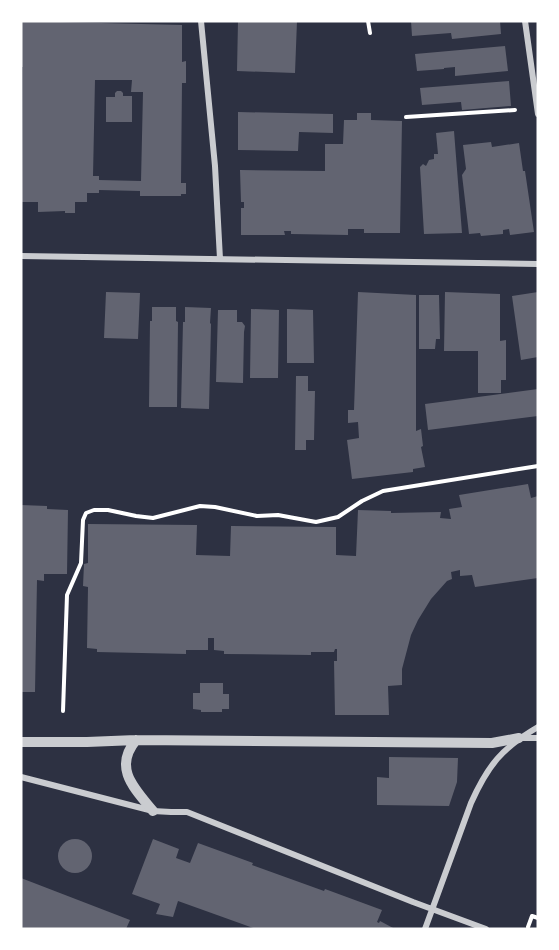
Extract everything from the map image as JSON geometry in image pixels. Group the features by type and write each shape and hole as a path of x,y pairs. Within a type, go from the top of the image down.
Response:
{"street":[{"path":"201,21 215,166 220,259"},
{"path":"525,21 538,114"},
{"path":"21,256 538,264"},
{"path":"425,929 479,785 500,754 519,738 538,727"},
{"path":"21,742 136,740 492,743 519,738 538,738"},
{"path":"136,740 126,755 127,773 138,793 153,811"},
{"path":"21,777 153,811 187,812 486,929"}],"path":[{"path":"368,21 370,33"},
{"path":"406,117 515,110"},
{"path":"63,711 68,595 81,563 83,520 86,513 94,510 108,510 153,518 200,506 257,516 278,515 316,522 338,516 383,491 538,466"},
{"path":"528,927 532,915 538,918"}],"building":[{"path":"21,21 182,25 182,62 186,61 186,83 182,83 181,183 186,183 186,194 140,196 140,191 99,190 99,193 87,193 87,202 75,202 75,213 38,212 38,202 22,202 23,67 21,67","holes":["95,80 132,80 131,92 143,92 141,181 99,180 99,176 93,176"]},
{"path":"238,21 297,21 295,73 237,71"},
{"path":"411,21 500,21 501,34 452,39 451,33 412,36"},
{"path":"505,46 508,71 455,76 455,67 417,71 415,54"},
{"path":"509,81 511,106 462,110 461,102 422,105 420,88"},
{"path":"117,91 121,91 123,96 132,96 132,122 106,122 106,97 115,97"},
{"path":"238,112 333,114 333,133 299,132 298,151 238,150"},
{"path":"357,113 371,113 371,120 402,121 400,233 364,233 364,229 348,229 348,235 291,234 291,231 284,231 285,235 241,235 241,208 244,208 244,202 241,202 240,170 325,171 325,144 343,144 344,120 357,120"},
{"path":"454,131 462,233 424,234 420,167 423,164 426,166 429,160 434,159 434,154 438,154 436,133"},
{"path":"491,142 492,147 519,143 534,232 510,235 509,229 503,230 503,234 481,236 480,233 469,234 462,175 466,169 463,145"},
{"path":"106,292 140,293 138,339 104,338"},
{"path":"358,292 416,295 416,431 421,429 423,446 421,447 425,467 413,469 413,472 352,479 347,440 359,438 358,422 348,423 348,410 354,410"},
{"path":"445,292 500,294 500,341 506,340 506,380 501,380 501,393 478,393 478,351 444,351"},
{"path":"538,292 538,357 521,360 512,296"},
{"path":"419,295 439,295 440,339 436,339 435,349 419,349"},
{"path":"152,307 176,307 176,321 178,322 177,407 149,407"},
{"path":"185,307 211,308 209,409 181,408"},
{"path":"251,309 279,310 278,378 250,378"},
{"path":"287,309 313,310 314,363 287,363"},
{"path":"218,310 237,310 237,322 242,322 245,326 243,383 216,382"},
{"path":"296,376 308,376 308,391 315,391 314,440 306,440 306,450 295,450"},
{"path":"538,389 538,416 428,430 425,404"},
{"path":"528,484 531,498 538,496 538,578 475,587 472,575 460,576 460,570 451,572 452,579 447,581 431,599 411,635 402,669 402,685 388,686 389,715 335,715 334,661 337,661 337,649 334,652 311,652 311,655 224,654 224,651 214,650 214,638 208,638 208,650 186,650 186,654 97,652 97,649 87,648 88,587 83,586 84,564 88,563 88,524 197,525 196,555 230,556 231,526 336,527 336,555 356,556 358,510 391,511 391,513 441,512 440,518 451,519 449,509 462,507 459,495"},
{"path":"21,505 68,510 67,574 44,574 44,581 37,580 35,692 21,692"},
{"path":"200,683 223,683 223,694 229,694 229,709 222,709 222,712 201,712 201,710 193,709 193,693 200,693"},
{"path":"389,757 458,758 457,782 449,806 377,805 377,777 389,778"},
{"path":"75,839 87,844 92,856 87,868 75,873 63,868 58,856 63,844"},
{"path":"153,839 179,849 176,858 190,863 198,843 253,863 252,865 382,910 377,922 380,921 395,929 256,929 178,901 173,917 156,914 160,904 132,894"},
{"path":"21,878 130,920 126,929 21,929"}]}
